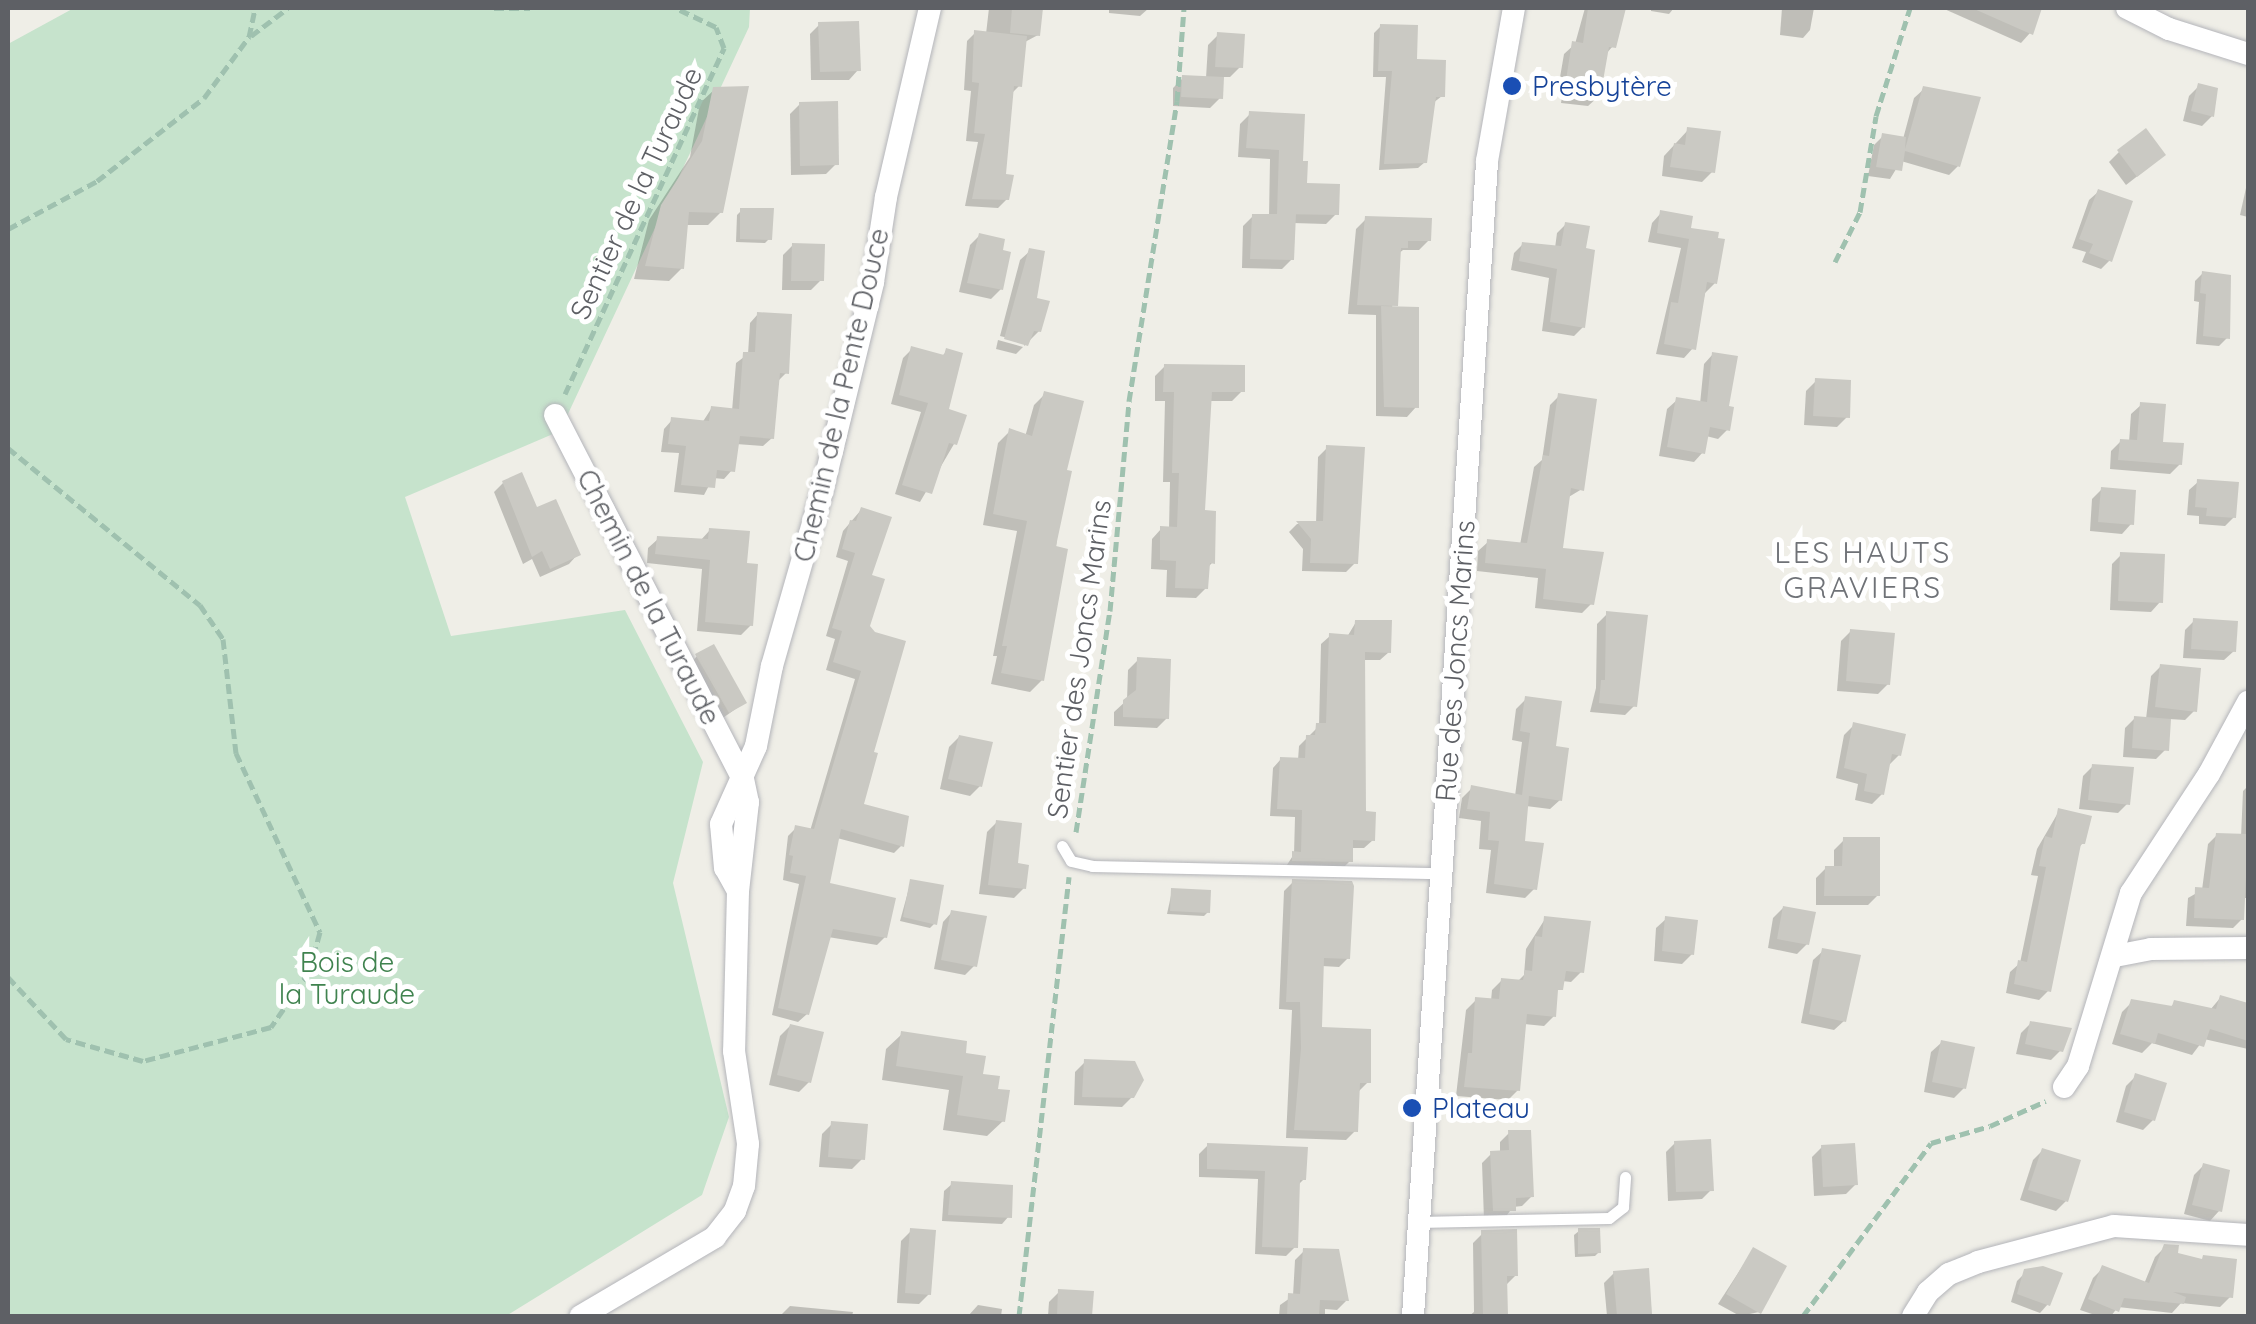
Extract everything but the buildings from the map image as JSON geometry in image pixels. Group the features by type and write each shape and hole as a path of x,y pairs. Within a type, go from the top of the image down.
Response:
{"street":[{"name":"Chemin de la Pente Douce","path":"743,779 822,492 874,282 886,197 930,8"},
{"name":"Rue des Joncs Marins","path":"1413,1316 1487,161 1514,8"},
{"path":"2127,8 2169,29 2248,54"},
{"name":"Chemin de la Turaude","path":"555,415 743,779 748,802 738,891 734,1051 748,1144 744,1186 735,1210 714,1236 592,1315"},
{"path":"2064,1087 2078,1066 2131,894 2210,774 2248,702"},
{"path":"2115,956 2151,949 2248,948"},
{"path":"1912,1316 1928,1292 1949,1274 1978,1262 2114,1226 2248,1236"}],"lane":[{"path":"1062,846 1071,861 1092,866 1440,873"},
{"path":"1418,1222 1609,1218 1623,1208 1625,1177"}],"path":[{"path":"249,37 255,8"},
{"path":"8,229 97,181 204,98 249,37 288,8"},
{"path":"494,8 530,8"},
{"name":"Sentier de la Turaude","path":"555,415 724,48 716,28 676,8"},
{"name":"Sentier des Joncs Marins","path":"1019,1316 1071,861 1110,610 1130,401 1177,101 1184,8"},
{"path":"1835,262 1860,212 1876,116 1910,8"},
{"path":"8,448 200,605 223,638 236,753 320,932 309,972 270,1027 143,1061 66,1038 8,977"},
{"path":"1804,1316 1931,1144 2035,1109 2064,1087"}],"green space":[{"name":"Bois de la Turaude","path":"74,8 750,8 749,27 560,431 405,497 451,636 625,610 703,762 673,883 729,1117 702,1195 506,1316 8,1316 8,44"}],"place":[{"name":"Presbytère","path":"1512,86"},
{"name":"Plateau","path":"1412,1108"}],"district":[{"name":"LES HAUTS GRAVIERS","path":"1863,569"}]}
